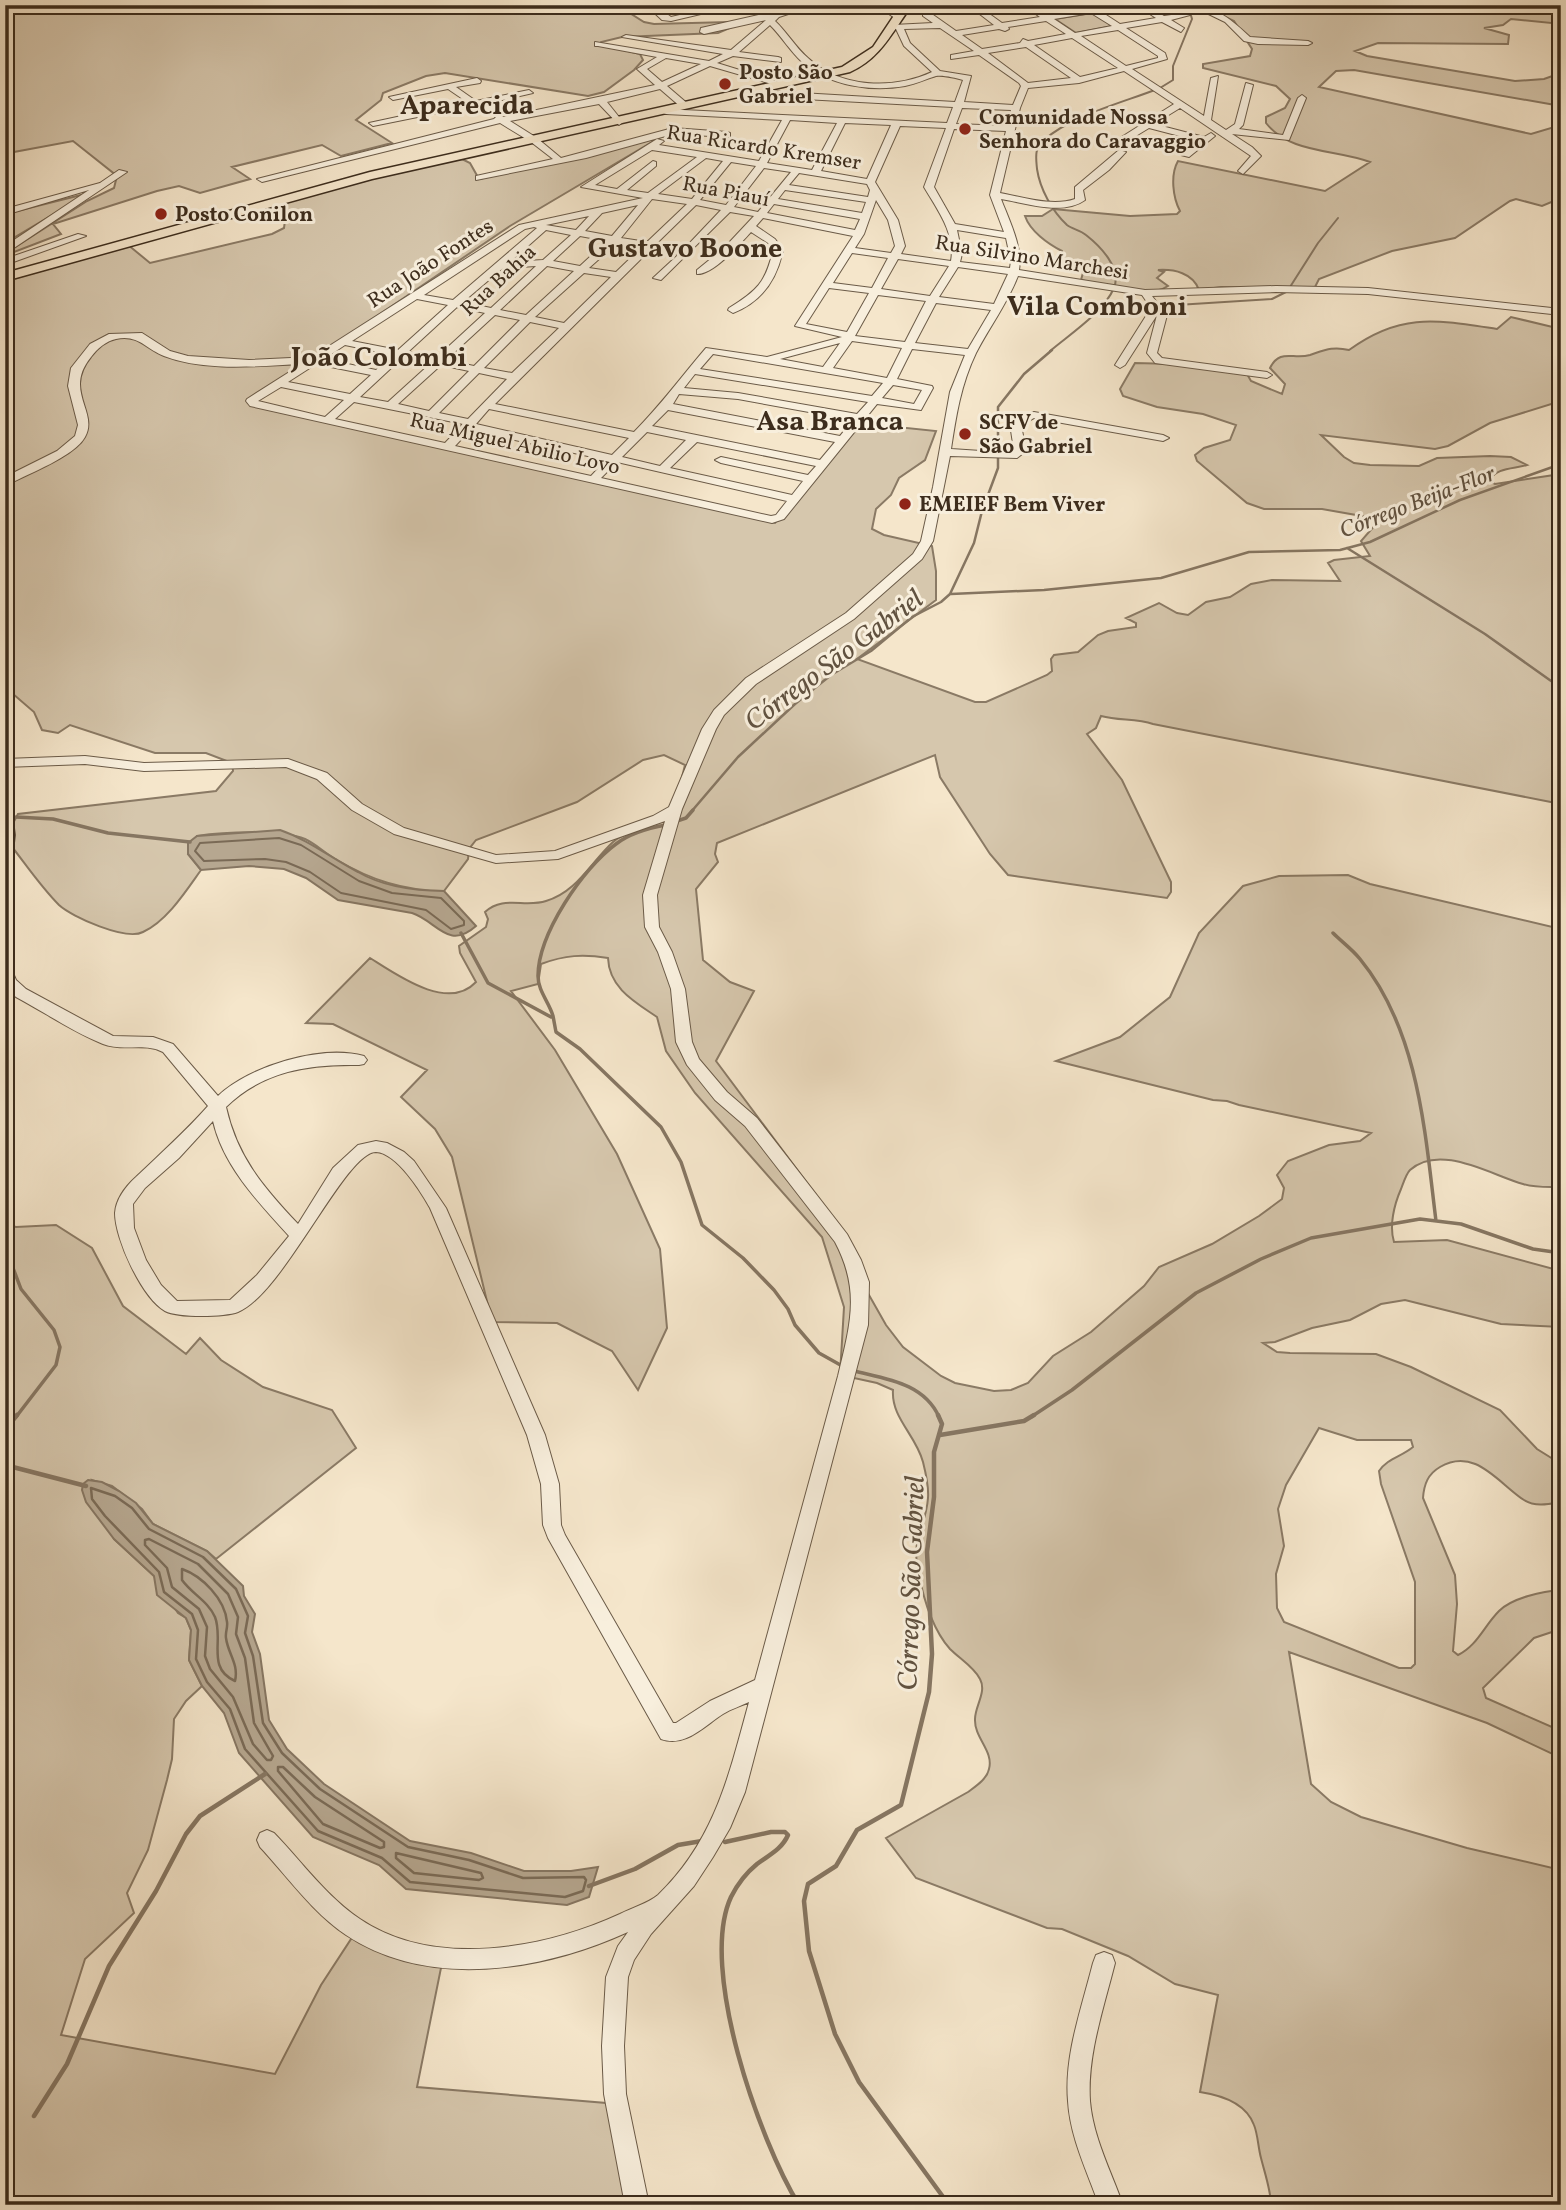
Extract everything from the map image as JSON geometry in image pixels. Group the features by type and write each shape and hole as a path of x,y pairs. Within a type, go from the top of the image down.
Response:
{"main road":[{"path":"5,277 362,178 854,67 873,55 907,5"}],"street":[{"path":"650,5 665,18 735,5"},
{"path":"279,383 431,415 794,499 891,380 932,300 955,264 957,254 952,226 929,187 968,78 937,74 914,82 896,84 850,82 826,75 793,49 773,18 760,5"},
{"path":"726,36 704,30 773,18 812,5"},
{"path":"878,5 897,23 903,42 937,74"},
{"path":"972,5 1010,32"},
{"path":"1027,5 1178,104 1210,124 1229,132 1286,138 1302,98"},
{"path":"954,34 1089,8 1122,5"},
{"path":"1140,5 1181,30"},
{"path":"1194,5 1228,20 1247,39 1258,42 1308,43"},
{"path":"1025,86 1079,80 1160,62 1163,59 1163,55 1089,8"},
{"path":"926,14 1022,81 1025,86"},
{"path":"954,57 1186,15"},
{"path":"262,179 501,120 601,102 659,86 734,52 773,18"},
{"path":"897,23 942,25"},
{"path":"626,37 778,60"},
{"path":"738,37 749,39"},
{"path":"1018,38 1079,80"},
{"path":"598,44 708,63 779,85"},
{"path":"750,75 793,49"},
{"path":"664,56 641,69 685,106"},
{"path":"1186,155 1206,140 1210,124 1209,98 1215,78"},
{"path":"393,97 477,81"},
{"path":"1229,132 1239,124 1249,85"},
{"path":"637,2205 615,2094 614,2011 617,1977 626,1954 643,1927 686,1879 723,1821 743,1766 848,1370 861,1304 860,1282 853,1260 841,1238 751,1122 704,1077 692,1061 684,1042 678,989 665,952 652,927 650,895 672,821 709,729 733,698 776,663 814,642 850,616 918,556 927,541 955,392 971,353 998,309 1014,272 1016,261 1010,236 995,195 1010,129 1025,86"},
{"path":"450,87 534,140 560,160"},
{"path":"752,91 830,118"},
{"path":"373,123 529,93"},
{"path":"766,94 1016,108"},
{"path":"601,102 619,122"},
{"path":"1123,140 1178,104"},
{"path":"666,111 1010,129"},
{"path":"652,147 673,131 707,112"},
{"path":"431,415 528,318 614,240 649,198 709,156 727,135 736,114"},
{"path":"658,278 729,208 764,164 789,116"},
{"path":"816,172 843,119"},
{"path":"897,122 859,234 800,326 971,353"},
{"path":"1145,124 1206,140"},
{"path":"479,178 673,131 727,135"},
{"path":"1229,132 1254,153 1254,160 1243,171"},
{"name":"Rua Ricardo Kremser","path":"652,147 816,172 872,191"},
{"name":"Rua Piauí","path":"652,147 586,187 729,208 859,234"},
{"path":"995,195 1052,204 1075,204 1080,200 1078,189 1122,152"},
{"path":"448,447 514,377 694,202 729,159"},
{"path":"619,192 653,164"},
{"path":"699,272 720,259 748,226 762,215 799,169"},
{"path":"5,212 118,176 5,251"},
{"path":"783,187 872,191"},
{"path":"826,370 850,336 900,246 893,220 872,191"},
{"name":"Rua João Fontes","path":"251,401 528,224 649,198"},
{"path":"772,201 866,217"},
{"name":"Rua Bahia","path":"390,406 578,233 600,209"},
{"path":"528,224 686,252"},
{"path":"733,310 766,287 778,250 772,242 748,226"},
{"path":"952,226 1010,236"},
{"path":"328,420 544,227"},
{"path":"5,262 81,236"},
{"name":"Rua Silvino Marchesi","path":"850,250 1145,293 1368,291 1561,312"},
{"path":"499,265 544,263 617,275"},
{"path":"828,285 998,309"},
{"path":"1145,293 1162,315 1152,353 1159,362 1267,375"},
{"path":"416,296 566,326"},
{"path":"1120,365 1156,308"},
{"path":"5,482 61,453 80,437 83,425 73,386 74,375 89,350 108,337 135,334 166,353 201,361 249,363 314,360 379,374"},
{"path":"747,378 762,360 850,336"},
{"path":"342,342 514,377"},
{"path":"593,480 666,406 676,390 693,370 710,350 928,388 917,408 693,370"},
{"path":"676,390 738,396 859,418"},
{"name":"Rua Miguel Abilio Lovo","path":"251,401 254,404 772,520 780,517 794,499"},
{"path":"489,406 733,446 769,440 843,440"},
{"path":"666,406 769,440 824,464"},
{"path":"769,440 796,407"},
{"path":"945,452 1004,456 1020,451 1014,424 1022,418 1034,415 1163,438"},
{"path":"663,469 694,438"},
{"path":"705,479 733,446"},
{"path":"721,460 811,479"},
{"path":"5,764 85,760 144,767 288,763 322,776 357,807 399,831 496,859 558,855 658,819 672,821"},
{"path":"5,815 8,835 5,858"},
{"path":"5,969 9,982 21,993 108,1040 162,1044 218,1107 224,1134 233,1153 260,1194 298,1235"},
{"path":"359,1060 330,1059 290,1063 244,1085 218,1107 197,1131 136,1189 124,1206 122,1216 139,1262 158,1294 169,1306 179,1309 235,1306 298,1235 323,1195 357,1154 373,1146 402,1159 427,1188 438,1208 536,1435 550,1484 552,1525 557,1538 668,1733 680,1732 718,1707 763,1686"},
{"path":"267,1840 353,1927 383,1944 406,1952 490,1957 534,1951 581,1940 663,1904"},
{"path":"1104,1963 1079,2082 1084,2125 1111,2205"}],"shaded area":[{"path":"5,5 617,5 644,22 654,24 729,22 732,27 718,33 622,37 601,42 600,44 640,54 643,60 604,92 588,96 445,73 426,76 383,93 381,100 356,120 392,143 341,156 322,145 232,167 250,179 200,193 179,186 157,191 53,224 61,234 9,254 6,253 87,201 114,188 117,176 73,141 5,156"},
{"path":"1200,5 1561,5 1561,24 1511,19 1503,25 1484,28 1509,35 1508,44 1378,43 1355,51 1367,56 1515,81 1544,79 1561,73 1561,106 1354,70 1336,71 1319,87 1531,134 1561,125 1561,198 1542,206 1516,199 1510,201 1455,238 1392,251 1319,279 1314,289 1221,287 1199,290 1188,276 1164,270 1158,270 1164,272 1157,278 1168,286 1160,290 1125,290 1081,280 1084,269 1061,264 1062,251 1040,236 1025,216 1042,216 1053,209 1130,216 1177,214 1180,211 1173,180 1178,161 1325,191 1370,162 1300,146 1288,140 1266,123 1266,117 1285,108 1290,99 1276,86 1203,68 1203,64 1250,56 1252,49 1234,21"},
{"path":"1092,13 1113,26 1076,33 1055,19"},
{"path":"662,136 510,226 249,403 775,523 854,426 878,425 936,431 925,460 899,478 891,495 876,509 872,529 884,535 932,546 936,571 936,600 857,659 975,702 986,702 1047,675 1052,671 1051,659 1054,655 1078,652 1098,635 1108,631 1136,627 1136,623 1126,618 1159,603 1177,613 1188,615 1206,602 1230,597 1251,584 1272,580 1340,581 1328,563 1370,556 1361,541 1376,524 1373,518 1322,509 1264,509 1247,503 1197,461 1195,455 1204,448 1230,440 1236,425 1203,414 1157,407 1123,396 1120,389 1135,363 1174,364 1247,374 1251,381 1282,394 1285,384 1270,368 1278,358 1310,355 1325,350 1349,350 1386,329 1403,324 1438,322 1497,329 1511,317 1561,329 1561,401 1490,423 1448,446 1435,449 1321,435 1354,463 1419,466 1437,458 1511,457 1527,465 1496,473 1489,481 1495,484 1561,474 1561,804 1147,722 1101,716 1096,728 1087,734 1122,780 1171,882 1171,892 1167,898 1008,875 990,854 940,777 935,755 717,843 715,854 718,862 696,889 703,960 730,982 754,991 716,1061 851,1242 848,1258 886,1325 903,1347 941,1376 955,1383 994,1391 1011,1390 1028,1383 1053,1356 1091,1332 1144,1286 1159,1267 1212,1244 1282,1199 1284,1188 1277,1175 1288,1161 1329,1145 1360,1141 1371,1133 1213,1100 1056,1061 1120,1037 1170,997 1199,933 1243,886 1279,876 1348,875 1370,884 1561,929 1561,1187 1528,1185 1450,1160 1422,1162 1406,1176 1394,1209 1392,1229 1394,1242 1447,1240 1561,1271 1561,1327 1501,1324 1405,1300 1381,1304 1350,1320 1312,1328 1275,1342 1263,1343 1277,1352 1376,1354 1411,1367 1500,1410 1537,1449 1561,1464 1561,1502 1528,1502 1486,1470 1464,1461 1453,1462 1432,1473 1423,1498 1455,1575 1457,1604 1453,1651 1458,1655 1470,1646 1505,1606 1528,1596 1561,1590 1561,1629 1534,1638 1483,1688 1486,1698 1561,1731 1561,1758 1487,1723 1289,1652 1311,1784 1331,1802 1361,1817 1467,1848 1561,1870 1561,2205 1271,2205 1256,2133 1250,2117 1232,2101 1200,2092 1218,1995 1175,1984 1128,1956 1062,1929 1047,1928 916,1878 886,1838 968,1792 986,1776 990,1762 976,1726 982,1684 971,1667 950,1649 938,1632 920,1581 916,1549 928,1494 920,1452 896,1409 893,1390 877,1383 840,1375 844,1307 822,1237 695,1093 666,1051 657,1017 632,1000 618,986 609,969 608,958 574,956 541,964 538,984 511,991 555,1050 617,1154 660,1249 667,1328 638,1390 612,1351 557,1323 492,1322 452,1157 435,1129 401,1097 427,1070 333,1024 306,1023 370,958 423,988 451,993 465,990 476,982 459,946 486,927 488,919 485,912 499,904 546,901 566,891 618,838 650,826 667,814 685,765 664,755 643,760 577,802 476,840 469,849 468,859 444,891 415,889 375,879 337,860 309,841 295,836 252,832 197,836 188,854 201,870 160,921 135,934 112,931 59,905 5,838 18,814 216,791 233,771 232,763 206,753 155,753 70,725 58,733 42,730 34,712 5,687 5,279 127,244 150,263 272,234 284,228 286,213 271,204 369,177 462,159 470,163 479,179","holes":["1319,1428 1357,1440 1411,1440 1413,1447 1386,1463 1379,1471 1381,1484 1415,1582 1415,1664 1411,1668 1399,1668 1284,1622 1277,1608 1276,1574 1284,1546 1278,1509 1286,1485"]},
{"path":"89,193 5,243 5,214"},
{"path":"5,1224 16,1227 56,1225 92,1248 123,1306 186,1354 200,1338 221,1360 263,1387 332,1410 356,1448 216,1559 207,1551 153,1524 142,1509 112,1486 92,1480 114,1539 154,1576 178,1613 186,1618 191,1630 189,1660 202,1686 186,1701 174,1719 172,1759 167,1780 148,1850 127,1893 134,1913 85,1959 61,2035 275,2074 321,1985 355,1933 443,1958 417,2087 618,2104 644,2205 5,2205"}],"water":[{"path":"280,830 378,881 411,889 444,891 476,926 458,936 450,935 412,913 338,900 306,878 284,869 249,866 201,870 188,854 188,843 197,836"},
{"path":"88,1480 102,1482 119,1491 136,1503 153,1524 207,1551 243,1586 244,1596 255,1614 252,1632 260,1654 269,1720 287,1749 324,1784 410,1841 471,1853 524,1871 571,1871 598,1867 589,1897 567,1905 406,1889 379,1865 313,1837 239,1753 224,1713 202,1686 189,1660 191,1630 186,1618 157,1595 154,1576 114,1539 86,1502 82,1490 83,1484"}],"waterway":[{"name":"Córrego São Gabriel","path":"1098,310 1114,288 1116,280 1112,265 1097,245 1086,235 1067,225 1052,206 1039,177 1037,150 1044,140 1069,123 1160,88 1173,80 1173,66 1192,19 1190,12 1183,5"},
{"path":"1290,287 1318,243 1338,218"},
{"path":"1161,306 1272,299 1286,292"},
{"path":"1098,310 1149,306"},
{"name":"Córrego São Gabriel","path":"1050,351 1098,310"},
{"name":"Córrego São Gabriel","path":"691,812 738,757 795,704 831,675 871,651 912,617 941,602 950,594 974,543 982,511 998,468 998,407 1024,374 1052,350"},
{"name":"Córrego Beija-Flor","path":"1347,548 1370,542 1460,500 1561,464"},
{"name":"Córrego Beija-Flor","path":"951,594 1044,590 1161,578 1249,552 1347,548"},
{"path":"1347,548 1485,634 1561,688"},
{"name":"Córrego São Gabriel","path":"677,821 686,818 693,810"},
{"path":"16,817 53,819 108,833 190,842"},
{"name":"Córrego São Gabriel","path":"666,825 621,840 603,855 577,885 554,922 546,941 540,959 540,987 553,1016 556,1032 580,1049 661,1127 681,1162 702,1225 743,1258 774,1290 788,1309 795,1325 819,1353 844,1367"},
{"path":"461,933 488,983 551,1017"},
{"path":"1333,933 1357,955 1380,987 1407,1050 1423,1118 1436,1221"},
{"path":"1031,1417 1072,1390 1196,1293 1261,1259 1311,1238 1420,1219 1436,1221"},
{"path":"1436,1221 1461,1224 1533,1249 1561,1253"},
{"path":"5,1247 21,1289 54,1330 60,1347 56,1365 16,1417"},
{"name":"Córrego São Gabriel","path":"854,1371 903,1384 924,1397 939,1416"},
{"path":"5,1430 17,1415"},
{"path":"940,1435 1024,1421 1034,1415"},
{"name":"Córrego São Gabriel","path":"939,1416 942,1424 934,1452 934,1497 927,1552 932,1654 929,1692 901,1805 857,1830 836,1866 808,1884 804,1901 809,1951 835,2034 859,2082 949,2205"},
{"path":"5,1465 86,1486"},
{"path":"34,2116 67,2064 109,1966 156,1891 186,1834 200,1816 265,1774"},
{"path":"725,1842 771,1832 785,1832 788,1835 779,1848 749,1871 731,1897 723,1928 722,1966 738,2054 752,2099 767,2140 799,2205"},
{"path":"589,1886 635,1869 678,1845 702,1841"}],"place":[{"name":"Posto São Gabriel","path":"725,84"},
{"name":"Comunidade Nossa Senhora do Caravaggio","path":"965,129"},
{"name":"Posto Conilon","path":"161,214"},
{"name":"SCFV de São Gabriel","path":"965,434"},
{"name":"EMEIEF Bem Viver","path":"905,504"}],"district":[{"name":"Aparecida","path":"467,104"},
{"name":"Gustavo Boone","path":"685,247"},
{"name":"Vila Comboni","path":"1097,305"},
{"name":"João Colombi","path":"379,356"},
{"name":"Asa Branca","path":"830,420"}]}
